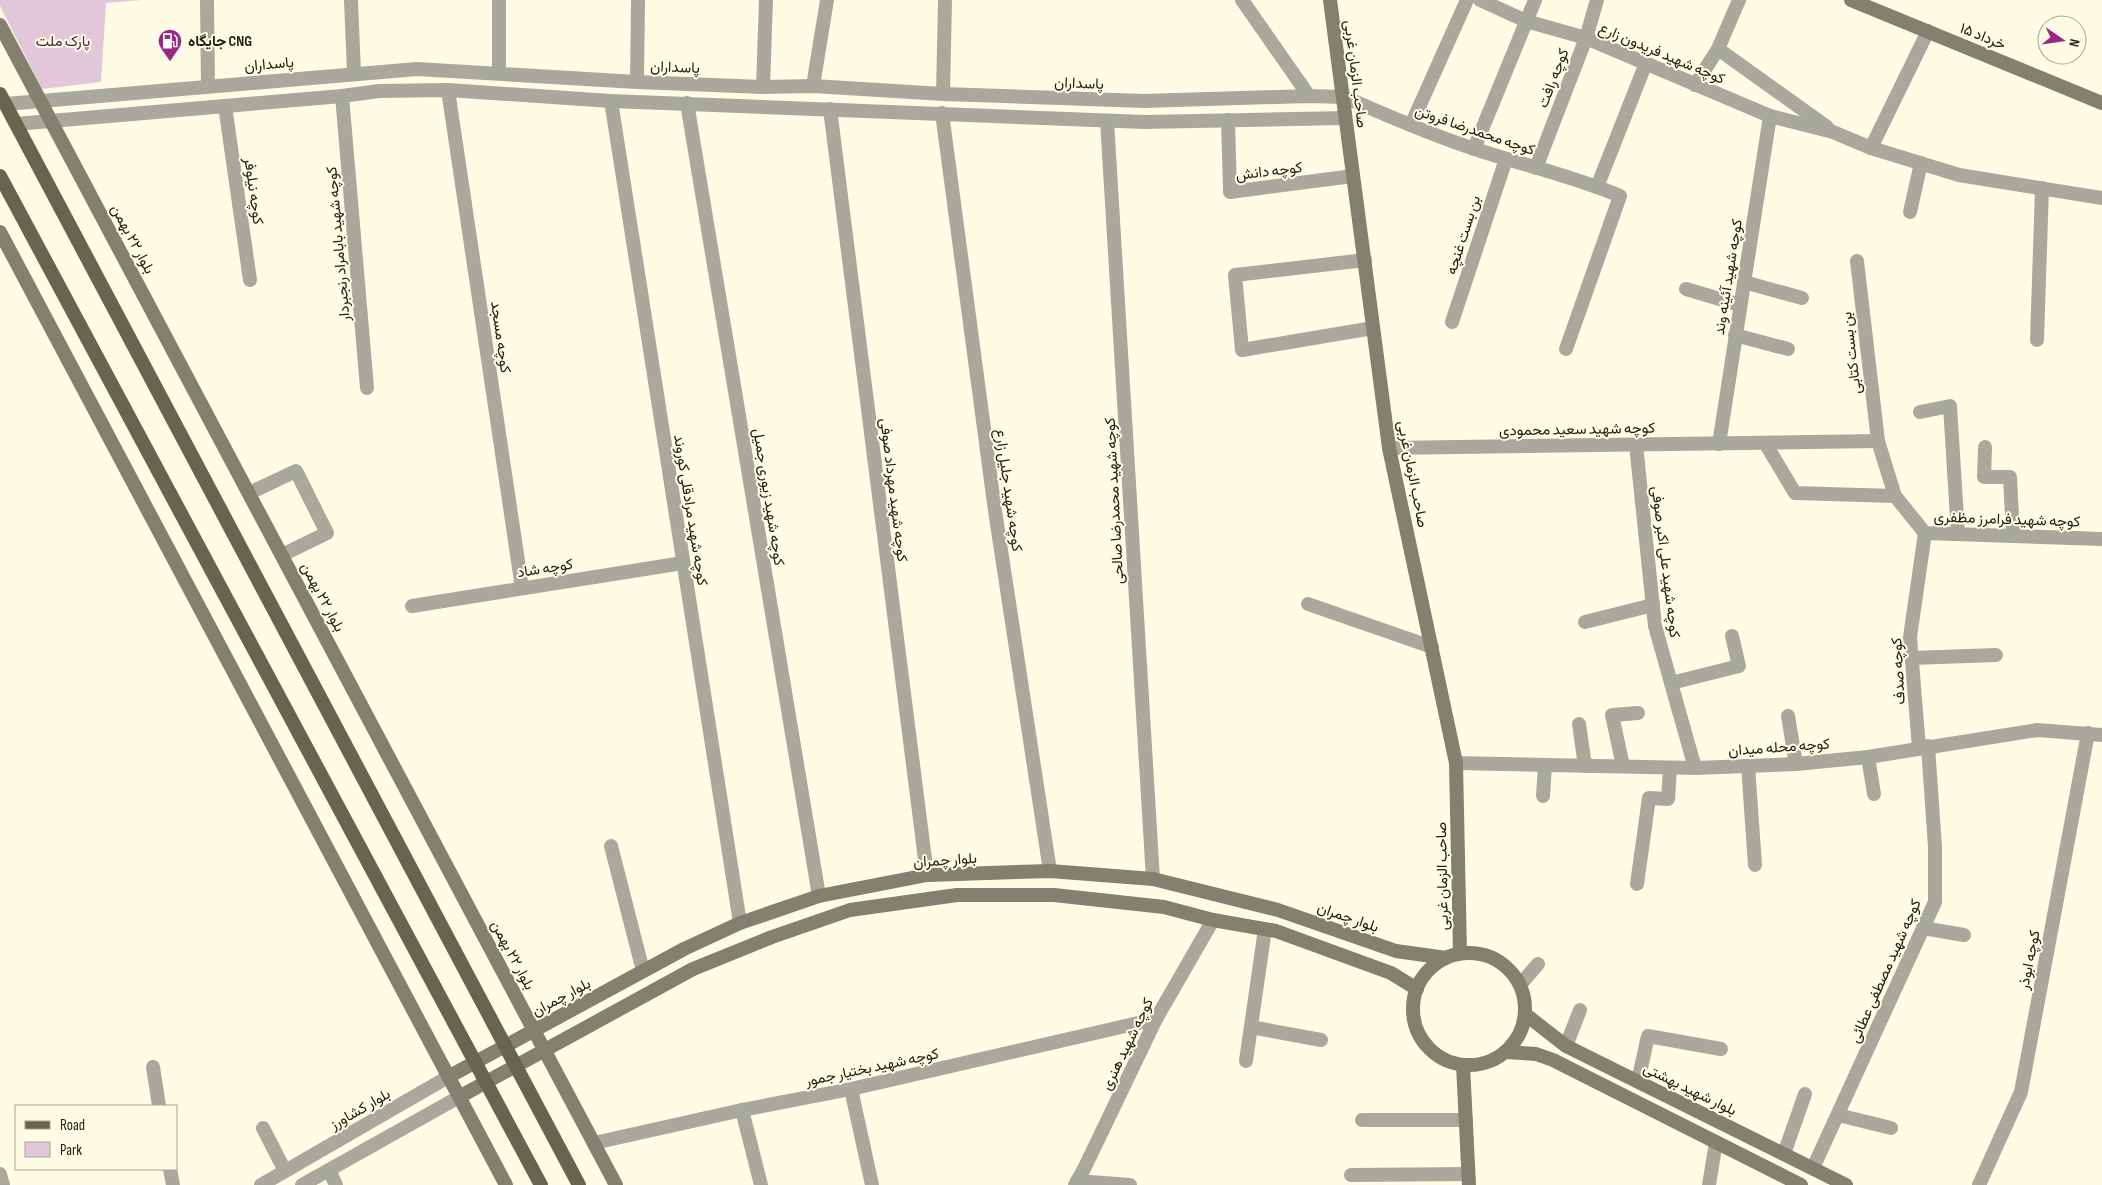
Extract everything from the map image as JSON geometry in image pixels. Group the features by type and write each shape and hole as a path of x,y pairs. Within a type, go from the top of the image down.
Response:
{"main road":[{"name":"۱۵ خرداد","path":"1851,0 2102,103"},
{"name":"صاحب الزمان غربی","path":"1332,3 1345,118 1389,448 1456,763 1460,953"},
{"name":"بلوار ۲۲ بهمن","path":"0,25 616,1185"},
{"path":"3,99 579,1185"},
{"path":"0,176 541,1185"},
{"path":"0,232 506,1185"},
{"name":"بلوار چمران","path":"476,1062 684,949 740,923 819,896 927,875 1050,871 1152,879 1278,910 1396,951 1446,958"},
{"path":"459,1097 694,969 772,937 850,910 957,895 1054,895 1164,907 1213,920 1276,931 1391,973 1416,989"},
{"path":"1460,953 1489,956 1502,963 1512,973 1520,986 1524,999 1525,1014 1518,1035 1505,1052 1492,1060 1478,1064 1463,1065 1449,1062 1436,1055 1422,1038 1414,1018 1413,1003 1416,989 1423,976 1433,965 1460,953"},
{"name":"بلوار شهید بهشتی","path":"1525,1014 1566,1046 1846,1185"},
{"path":"1505,1052 1536,1054 1553,1060 1801,1185"},
{"name":"بلوار کشاورز","path":"448,1077 476,1062"},
{"path":"1463,1065 1468,1179"}],"street":[{"path":"207,0 208,85"},
{"path":"352,0 354,73"},
{"path":"499,0 499,73"},
{"path":"637,82 638,0"},
{"path":"763,87 766,0"},
{"path":"813,86 828,0"},
{"path":"943,94 945,0"},
{"path":"1242,0 1308,96"},
{"path":"1411,125 1466,0"},
{"name":"کوچه شهید فریدون زارع","path":"1480,0 1526,21 1586,38 1770,116 1833,132 1871,148 1959,175 2102,198"},
{"path":"1474,149 1535,0"},
{"name":"کوچه رافت","path":"1536,168 1586,38 1597,0"},
{"path":"1695,85 1718,49 1739,0"},
{"path":"1871,148 1928,32"},
{"name":"کوچه شهید فریدون زارع","path":"1718,49 1833,132"},
{"path":"1597,186 1646,63"},
{"name":"پاسداران","path":"3,99 41,101 208,85 417,69 637,82 763,87 813,86 943,94 1144,101 1308,96 1344,97"},
{"path":"16,124 342,96 379,91 448,90 611,101 830,108 1107,121 1345,118"},
{"name":"کوچه مسجد","path":"448,90 522,588"},
{"name":"کوچه شهید بابامراد رنجبردار","path":"342,96 367,388"},
{"name":"کوچه محمدرضا فروتن","path":"1344,97 1474,149 1597,186 1620,196 1566,349"},
{"name":"کوچه شهید مرادقلی کوروند","path":"611,101 740,923"},
{"name":"کوچه شهید زیوری جمیل","path":"687,103 819,896"},
{"name":"کوچه نیلوفر","path":"225,106 250,280"},
{"name":"کوچه شهید مهرداد صوفی","path":"830,108 927,875"},
{"name":"کوچه شهید جلیل زارع","path":"942,113 995,511 1050,871"},
{"name":"کوچه شهید آئینه وند","path":"1719,444 1770,116"},
{"name":"کوچه دانش","path":"1228,120 1230,192 1353,176"},
{"name":"کوچه شهید محمدرضا صالحی","path":"1107,121 1152,879"},
{"name":"بن بست غنچه","path":"1452,322 1506,159"},
{"path":"1910,212 1921,163"},
{"path":"2037,340 2042,188"},
{"path":"1364,260 1235,276 1242,350 1373,328"},
{"name":"بن بست کتابی","path":"1857,261 1878,442"},
{"path":"1744,282 1802,298"},
{"path":"1686,289 1740,305"},
{"path":"1735,335 1788,349"},
{"path":"1920,412 1950,406 1958,534"},
{"name":"کوچه شهید سعید محمودی","path":"1389,448 1878,442"},
{"name":"کوچه شهید فرامرز مظفری","path":"1878,442 1895,496 1925,533 2102,538"},
{"path":"1766,443 1795,493 1895,496"},
{"name":"کوچه شهید علی اکبر صوفی","path":"1636,445 1655,626 1695,768"},
{"path":"1984,446 1984,476 2010,477 2013,536"},
{"path":"249,492 296,471 327,533 282,556"},
{"name":"کوچه صدف","path":"1924,747 1910,637 1925,533"},
{"name":"کوچه شاد","path":"412,606 682,563"},
{"path":"1308,604 1432,646"},
{"path":"1585,622 1653,605"},
{"path":"1671,683 1739,666 1732,636"},
{"path":"1912,658 1996,655"},
{"path":"1623,766 1612,715 1638,713"},
{"path":"1788,716 1796,764"},
{"path":"1579,724 1585,766"},
{"name":"کوچه محله میدان","path":"1456,763 1670,768 1796,764 1868,757 2037,730 2095,734"},
{"name":"کوچه ابوذر","path":"1979,1185 2021,1092 2095,734"},
{"name":"کوچه شهید مصطفی عطائی","path":"1813,1168 1935,902 1935,847 1924,747"},
{"path":"1868,757 1874,794"},
{"path":"1543,796 1544,765"},
{"path":"1748,766 1755,865"},
{"path":"1636,884 1649,798 1668,799 1670,768"},
{"path":"611,846 643,971"},
{"name":"کوچه شهید هنری","path":"1076,1183 1156,1019 1213,920"},
{"path":"1923,928 1964,936"},
{"path":"1246,1061 1265,929"},
{"path":"1520,986 1538,964"},
{"path":"1566,1046 1580,1010"},
{"name":"کوچه شهید بختیار جمور","path":"594,1143 742,1110 851,1089 1156,1019"},
{"path":"1251,1027 1321,1040"},
{"path":"1638,1081 1648,1036 1721,1049"},
{"path":"153,1067 159,1105"},
{"name":"بلوار کشاورز","path":"261,1185 448,1077"},
{"path":"851,1089 872,1185"},
{"path":"1784,1154 1805,1094"},
{"path":"302,1185 459,1097"},
{"path":"742,1110 761,1185"},
{"path":"1838,1114 1891,1128"},
{"path":"1362,1120 1466,1120"},
{"path":"263,1128 285,1171"},
{"path":"1709,1185 1716,1142"},
{"path":"170,1170 173,1185"},
{"path":"329,1170 336,1185"},
{"path":"0,1174 3,1185"},
{"path":"1351,1175 1468,1179"},
{"path":"1076,1183 1130,1185"}],"green space":[{"name":"پارک ملت","path":"0,0 142,0 106,3 101,82 42,89 0,6"}],"place":[{"name":"جایگاه CNG","path":"170,62"}]}
